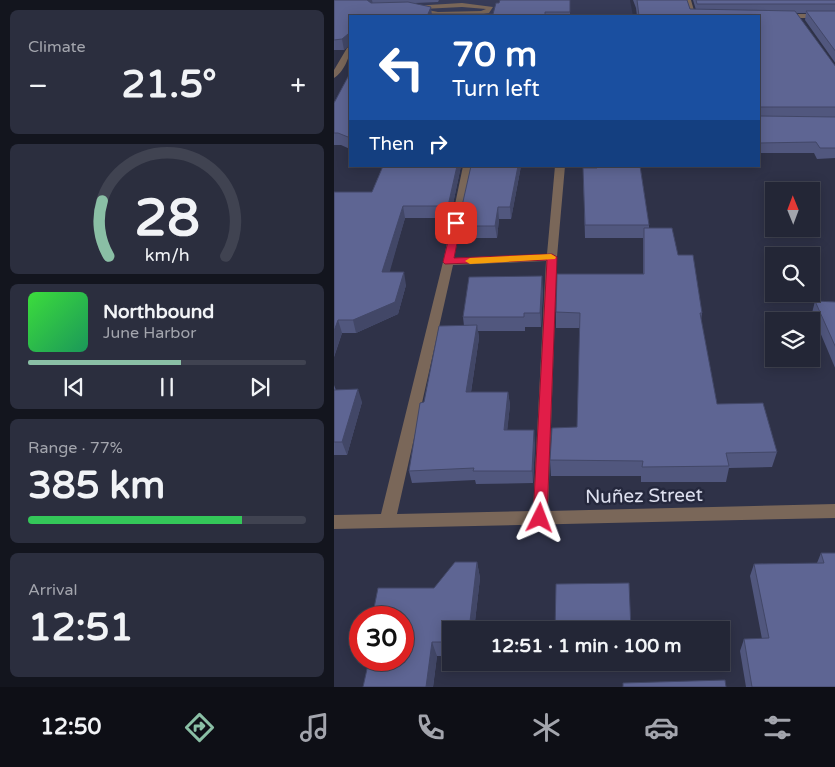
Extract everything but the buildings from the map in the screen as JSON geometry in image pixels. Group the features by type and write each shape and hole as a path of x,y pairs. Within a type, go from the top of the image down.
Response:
{"street":[{"path":"688,0 692,15"},
{"path":"402,8 462,5 490,7 485,13 458,14 423,12 412,8"},
{"path":"777,16 835,16"},
{"path":"796,16 802,24"},
{"path":"334,76 349,50"},
{"path":"387,521 448,262 468,167"},
{"path":"540,518 552,257 560,167"},
{"path":"448,262 552,257"},
{"name":"Nuñez Street","path":"334,522 835,511"}],"shaded area":[{"path":"394,0 630,0 633,15 386,15"}],"slow traffic":[{"path":"470,261 551,257"}],"route":[{"path":"456,223 448,262 552,257 540,518"}]}
